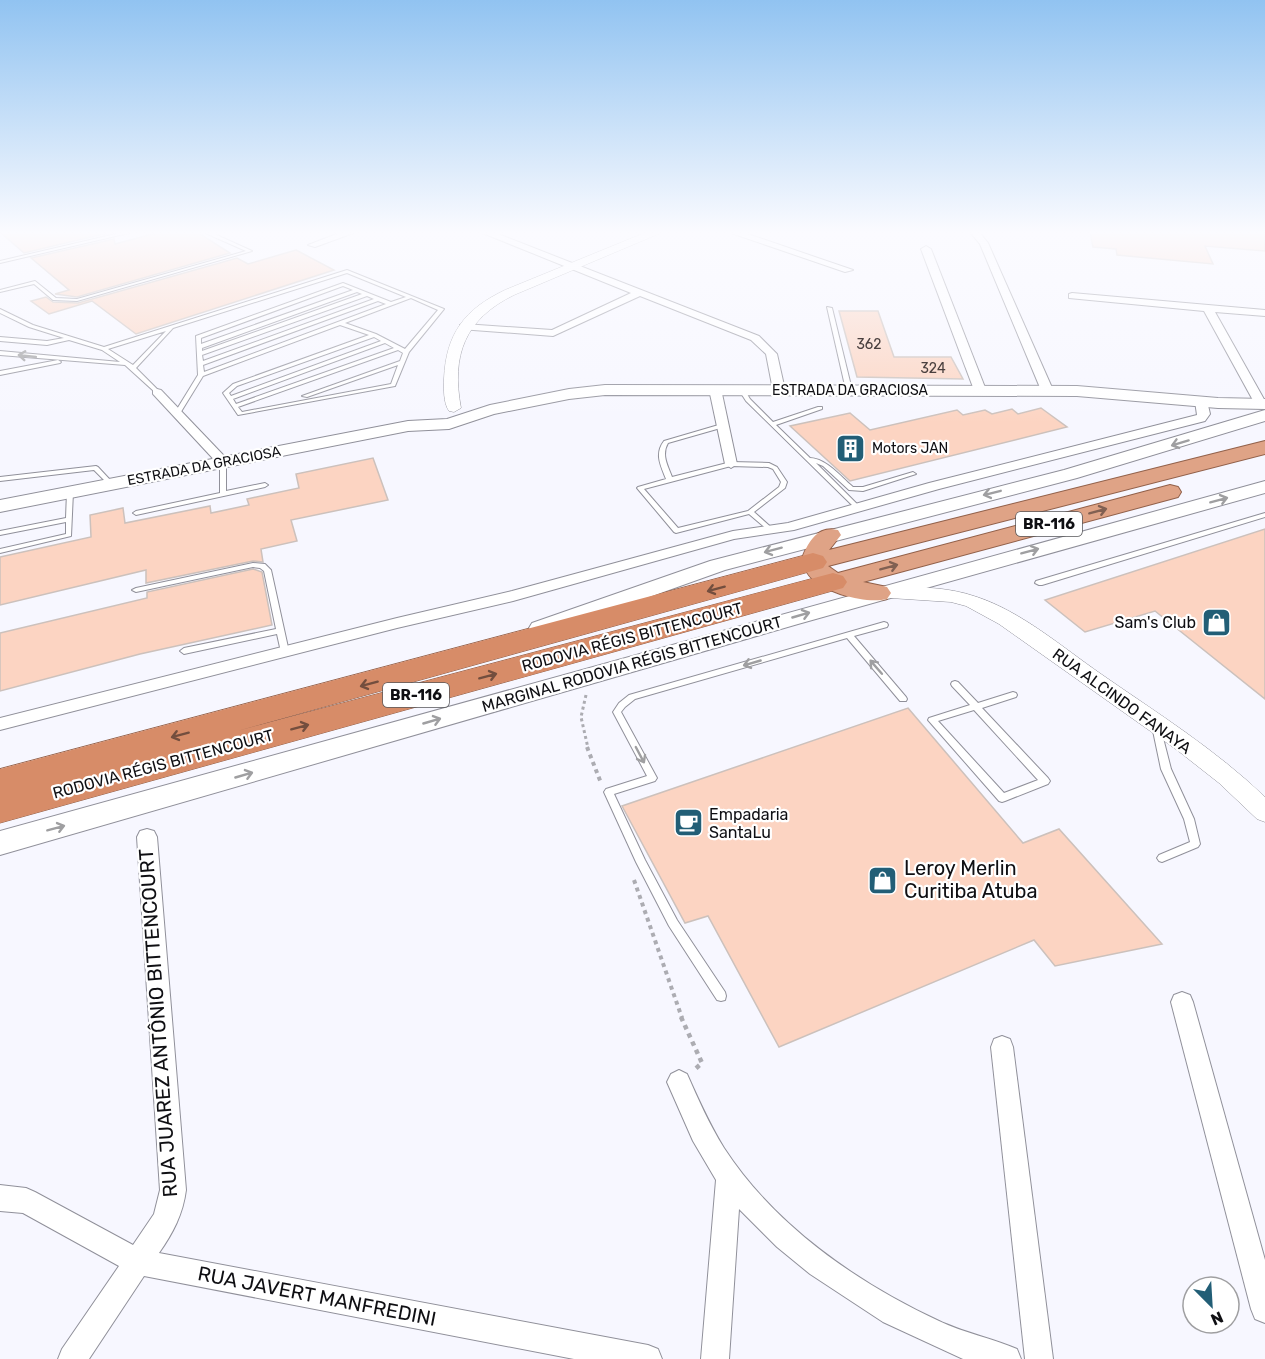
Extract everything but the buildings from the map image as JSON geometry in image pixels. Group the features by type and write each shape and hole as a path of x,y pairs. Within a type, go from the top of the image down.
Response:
{"highway":[{"name":"RODOVIA RÉGIS BITTENCOURT","path":"0,809 1265,447"},
{"name":"RODOVIA RÉGIS BITTENCOURT","path":"0,783 466,658 1265,467"},
{"path":"829,535 815,550 823,572 878,593"}],"main road":[{"name":"ESTRADA DA GRACIOSA","path":"0,506 408,426 449,411 490,410 586,392 1047,390 1107,392 1264,408"},
{"path":"1206,402 1234,417 1236,425"},
{"path":"466,658 537,629 741,558 1158,450 1236,425 1264,408"},
{"name":"MARGINAL RODOVIA RÉGIS BITTENCOURT","path":"0,843 878,593 1265,487"}],"street":[{"path":"449,411 457,343 464,327 473,315 506,295"},
{"path":"464,327 554,333 632,295"},
{"path":"648,295 744,333 764,344 774,357 780,390"},
{"path":"944,295 980,390"},
{"path":"1006,295 1047,390"},
{"path":"1072,296 1265,313"},
{"path":"1208,308 1264,408"},
{"path":"715,390 731,464"},
{"path":"157,392 223,462"},
{"path":"0,724 397,623 523,594 733,535 789,527 857,507 1201,418 1206,402"},
{"name":"RUA ALCINDO FANAYA","path":"954,572 962,591 971,601 1042,643 1155,723 1205,759 1265,812"},
{"name":"RUA ALCINDO FANAYA","path":"878,593 919,593 971,601"},
{"name":"RUA JUAREZ ANTÔNIO BITTENCOURT","path":"72,1359 164,1223 171,1205 173,1190 147,837"},
{"path":"1182,1002 1265,1309"},
{"path":"1002,1047 1039,1359"},
{"path":"679,1082 691,1113 708,1146 729,1178 751,1204 785,1236 833,1275 895,1314 934,1334 1007,1359"},
{"path":"715,1359 729,1178"},
{"name":"RUA JAVERT MANFREDINI","path":"0,1198 26,1201 138,1262 648,1359"}],"lane":[{"path":"51,295 55,299 77,300 93,295"},
{"path":"104,349 271,295"},
{"path":"177,414 201,375 198,337 312,295"},
{"path":"199,347 342,295"},
{"path":"199,354 363,295"},
{"path":"370,295 390,304"},
{"path":"374,335 235,385 226,393 240,414 393,385 406,352 441,309 406,295"},
{"path":"201,375 410,297"},
{"path":"200,364 379,299"},
{"path":"829,308 849,390"},
{"path":"0,312 31,326 104,349 130,366 157,392"},
{"path":"340,322 374,335 406,352"},
{"path":"0,353 130,366 173,327"},
{"path":"0,339 46,343 70,339"},
{"path":"230,398 386,341"},
{"path":"236,406 399,348"},
{"path":"0,373 67,360"},
{"path":"280,405 401,362"},
{"path":"742,390 772,424 857,507"},
{"path":"772,424 820,408"},
{"path":"670,480 660,452 662,446 666,442 722,426"},
{"path":"809,458 825,465 851,489 863,489 914,474"},
{"path":"223,462 223,494"},
{"path":"731,464 769,465 775,468 784,482 777,494 750,512 676,531 640,488 670,480 731,464"},
{"path":"0,479 96,468 111,484"},
{"path":"136,513 265,485"},
{"path":"0,551 66,537 70,532 70,492"},
{"path":"750,512 770,529"},
{"path":"1039,583 1265,515"},
{"path":"0,533 69,519"},
{"path":"136,590 253,565 262,566 267,570 285,652"},
{"path":"721,996 673,923 641,862 609,792 652,778 617,712 632,697 884,625"},
{"path":"184,651 280,631"},
{"path":"849,636 903,699"},
{"path":"955,684 974,707 1045,781 1002,798 932,720 974,707 1013,695"},
{"path":"1155,723 1166,769 1189,819 1195,844 1162,858"}],"place":[{"name":"Motors JAN","path":"851,448"},
{"name":"Sam's Club","path":"1217,622"},
{"name":"Empadaria SantaLu","path":"688,823"},
{"name":"Leroy Merlin Curitiba Atuba","path":"883,880"}]}
